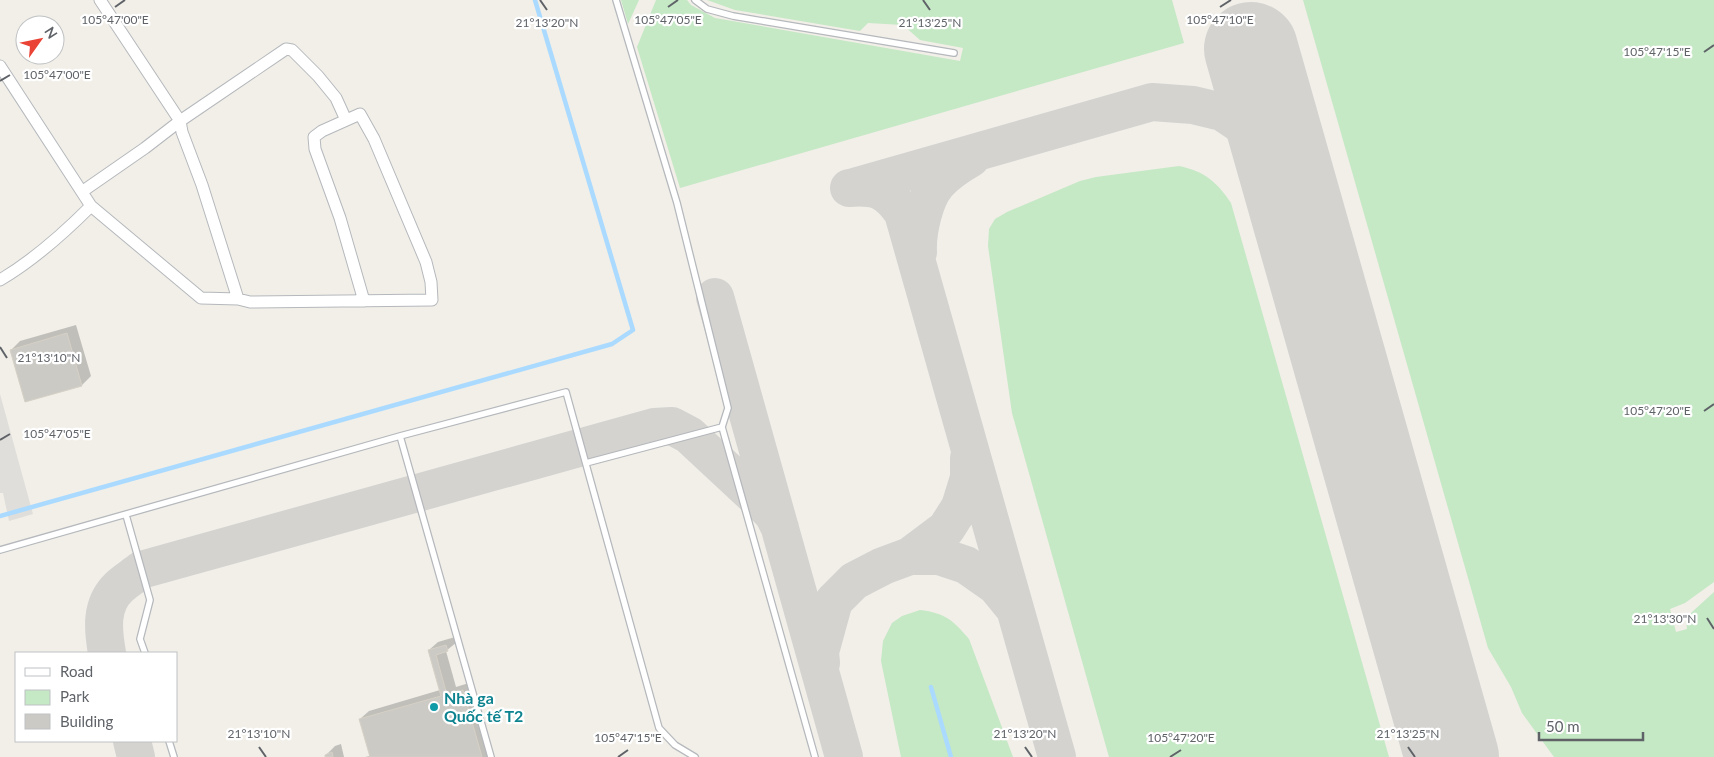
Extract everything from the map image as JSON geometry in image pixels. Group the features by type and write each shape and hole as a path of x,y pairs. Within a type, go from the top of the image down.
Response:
{"street":[{"path":"100,0 180,121 182,132 202,186 238,299"},
{"path":"83,191 180,121 286,49 292,50 318,76 336,98 346,120"},
{"path":"0,66 91,206 201,298 238,299 250,302 364,301 432,300 431,282 426,262 374,139 360,114 322,131 314,137 315,149 340,218 364,301"},
{"path":"0,280 22,268 66,232 91,206"}],"lane":[{"path":"616,0 682,222 728,408 722,427 816,757"},
{"path":"695,0 707,9 733,16 954,53"},
{"path":"0,550 400,436 566,392 659,728 675,744 695,757"},
{"path":"586,462 722,427"},
{"path":"400,436 491,757"},
{"path":"126,514 150,600 140,638 145,652"},
{"path":"169,742 174,757"}],"shaded area":[{"path":"0,394 33,514 9,521 3,493 0,493"}],"green space":[{"path":"621,0 639,0 628,24"},
{"path":"656,0 687,0 691,5 715,18 960,61 963,48 920,40 903,25 868,23 860,31 735,10 707,0 1172,0 1184,43 680,188 637,47"},
{"path":"1303,0 1714,0 1714,582 1685,603 1670,609 1676,632 1687,629 1686,620 1714,592 1714,757 1554,757 1522,713 1511,687 1488,648"},
{"path":"1179,166 1196,171 1209,178 1231,203 1389,757 1109,757 1012,413 988,246 989,229 995,219 1007,212 1080,181 1096,177"},
{"path":"920,610 936,613 948,618 969,639 1013,757 901,757 881,661 883,641 892,623 902,616"}],"building":[{"path":"67,333 82,386 25,402 10,350"},
{"name":"Nhà ga Quốc tế T2","path":"446,645 448,651 436,655 447,695 463,690 482,757 370,757 359,719 441,696 428,650"},
{"path":"332,752 333,757 325,757 325,755"}],"waterway":[{"path":"0,516 612,344 633,330 535,0"},
{"path":"931,687 951,757"}],"taxiway":[{"path":"854,187 1152,102 1193,105 1222,112 1249,130 1269,149 1287,177"},
{"path":"918,252 922,217 932,190 957,166 971,158"},
{"path":"849,188 867,188 880,191 892,199 903,213 1057,757"},
{"path":"715,297 844,757"},
{"path":"107,652 104,618 109,602 119,587 141,570 654,427 672,426 689,435 773,514 780,528"},
{"path":"821,663 820,652 834,601 854,581 883,566 910,556 946,529 960,507 969,478 969,458"},
{"path":"910,556 939,556 966,565 996,586 1014,608"},
{"path":"132,742 136,757"}],"runway":[{"path":"1251,49 1452,757"}],"place":[{"name":"Nhà ga Quốc tế T2","path":"434,707"}]}
